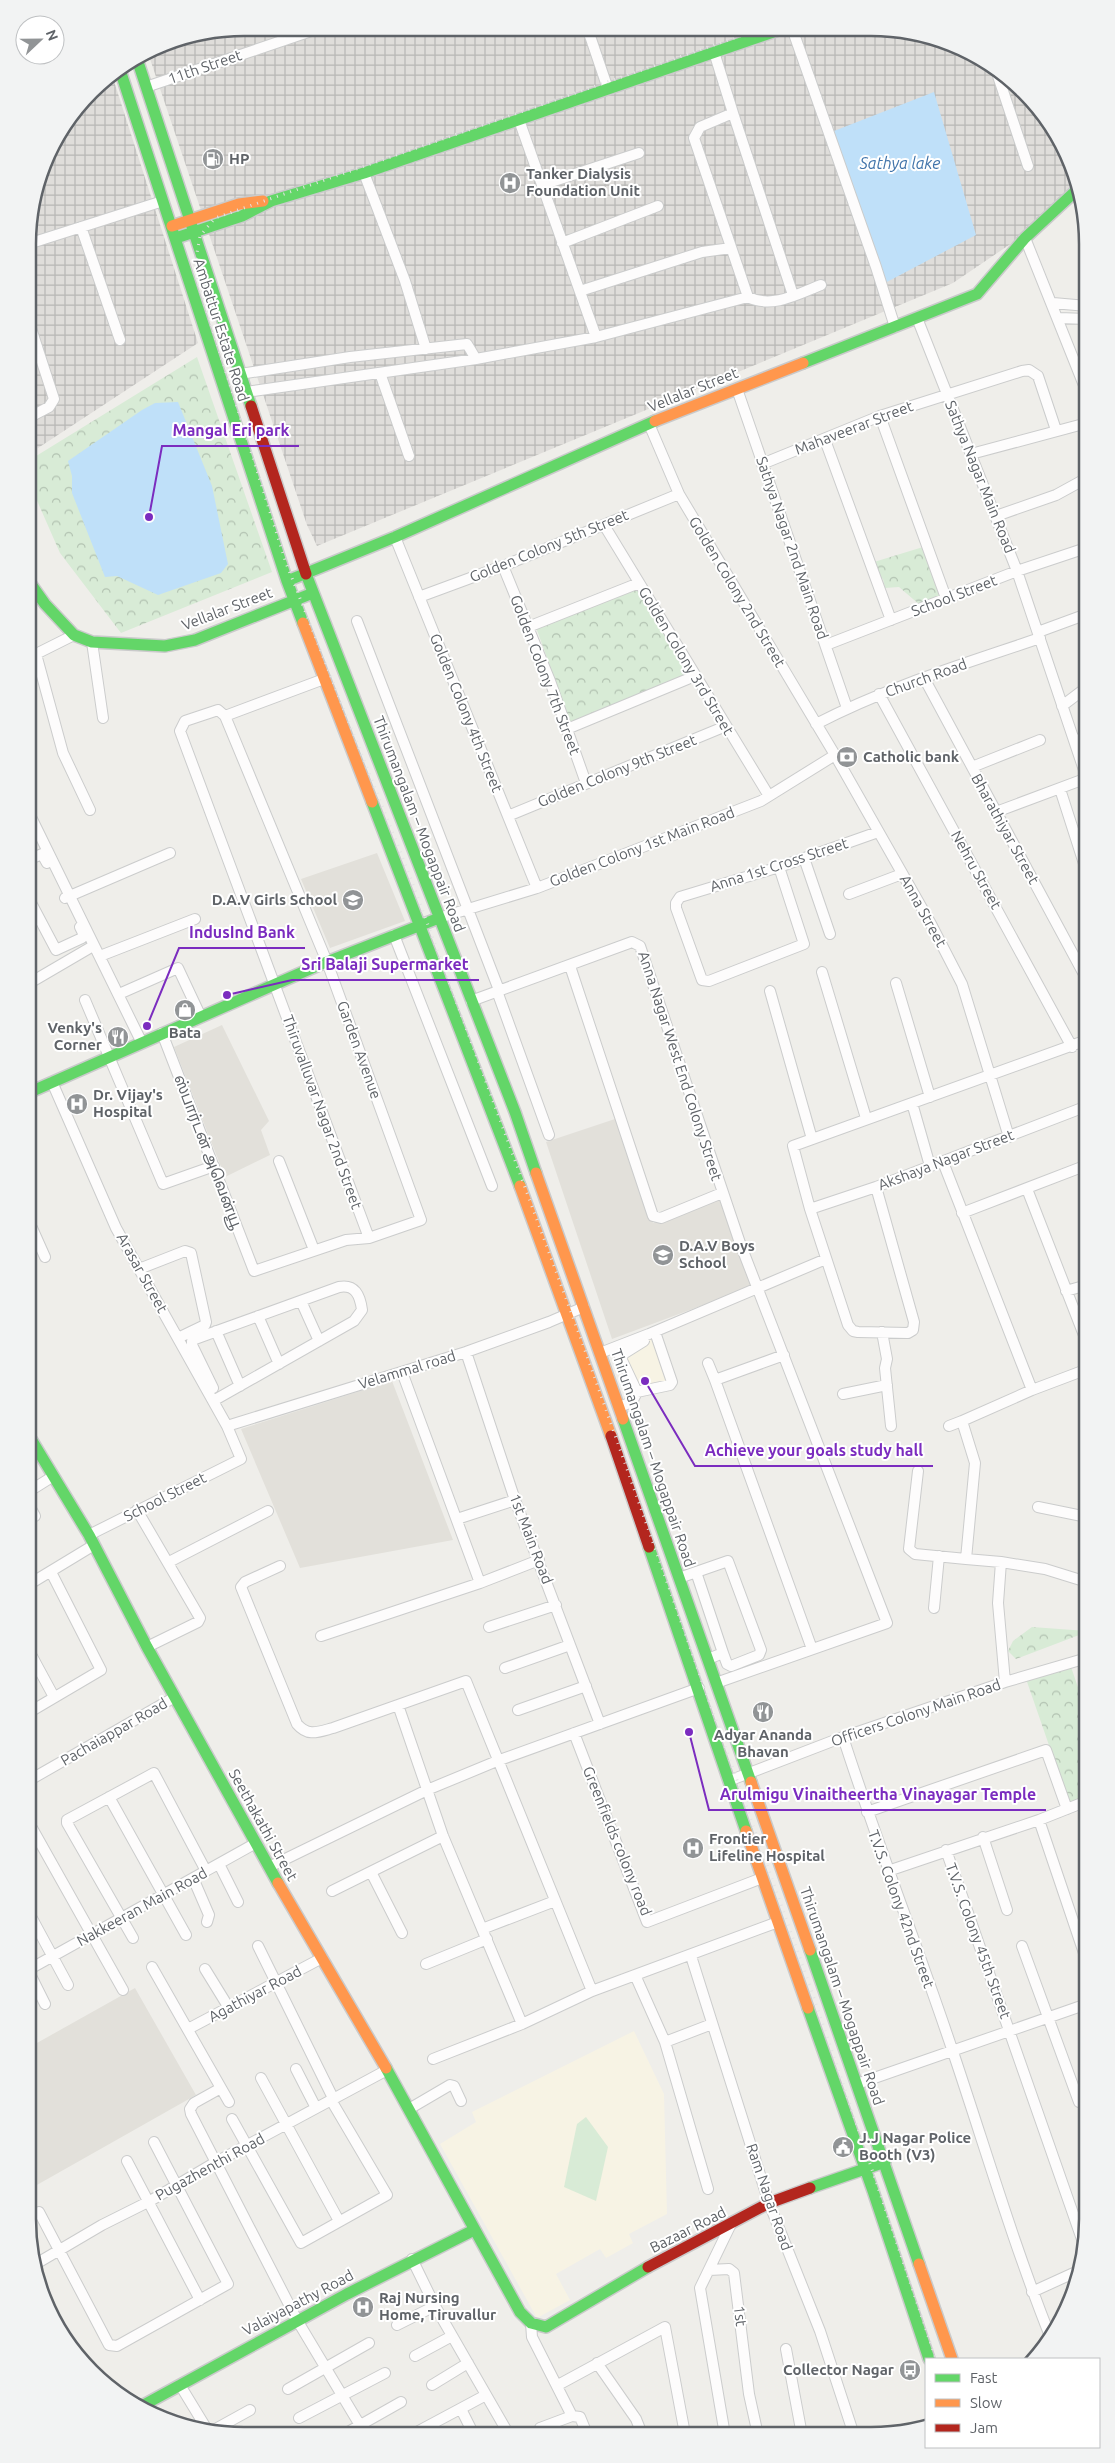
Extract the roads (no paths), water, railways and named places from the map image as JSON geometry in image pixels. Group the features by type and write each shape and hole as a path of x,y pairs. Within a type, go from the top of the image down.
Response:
{"main road":[{"path":"176,238 242,216 271,201 364,173 761,36"},
{"name":"Ambattur Estate Road","path":"139,65 306,574"},
{"name":"Ambattur Estate Road","path":"122,76 294,600"},
{"name":"Vellalar Street","path":"287,581 395,537 649,424 977,294 1026,238 1073,194"},
{"path":"172,226 239,204 271,201"},
{"name":"Thirumangalam – Mogappair Road","path":"306,574 515,1112 885,2162 952,2358"},
{"name":"Vellalar Street","path":"36,591 45,604 74,635 92,642 165,646 195,640 313,593"},
{"path":"294,600 495,1118 568,1315 731,1780 762,1878 865,2169 929,2358"},
{"path":"36,1089 162,1033 276,986 327,962 439,918"},
{"name":"Seethakathi Street","path":"36,1449 52,1478 92,1540 147,1647 269,1867 409,2109 520,2312 531,2323"},
{"name":"Bazaar Road","path":"531,2323 546,2327 634,2274 769,2203 885,2162"},
{"name":"Valaiyapathy Road","path":"148,2403 412,2259 474,2230"}],"street":[{"name":"11th Street","path":"146,87 296,36"},
{"path":"590,36 608,89"},
{"path":"795,36 876,267 895,327"},
{"path":"714,52 793,296"},
{"path":"1000,81 1028,166"},
{"path":"733,113 700,127 694,138 748,297"},
{"path":"519,120 596,337"},
{"path":"542,185 639,153"},
{"path":"364,173 405,281 426,349"},
{"path":"36,241 163,201"},
{"path":"562,242 658,206"},
{"path":"81,227 120,340"},
{"path":"1026,238 1079,370"},
{"path":"580,291 702,252 731,248"},
{"path":"246,392 476,359 596,337 748,297 758,302 771,303 821,285"},
{"path":"1053,303 1079,305"},
{"name":"Sathya Nagar Main Road","path":"917,318 1018,571 1079,755"},
{"path":"1059,318 1079,319"},
{"path":"36,344 54,399 49,408 36,414"},
{"path":"240,374 350,357 467,344 476,359"},
{"name":"Mahaveerar Street","path":"762,464 880,416 1029,370 1038,376 1056,430"},
{"path":"380,373 409,456"},
{"name":"Sathya Nagar 2nd Main Road","path":"737,389 848,708"},
{"path":"880,416 946,598"},
{"name":"Golden Colony 2nd Street","path":"649,424 679,494 835,755"},
{"path":"971,454 1079,425"},
{"path":"824,440 891,620"},
{"path":"996,516 1056,495 1079,483"},
{"name":"Golden Colony 5th Street","path":"418,597 503,566 679,494"},
{"name":"Golden Colony 3rd Street","path":"604,525 769,796"},
{"name":"Golden Colony 4th Street","path":"395,537 537,888"},
{"name":"School Street","path":"826,645 1018,571 1079,550"},
{"name":"Golden Colony 7th Street","path":"503,566 528,627 586,784"},
{"path":"528,627 640,583"},
{"name":"Church Road","path":"816,724 879,694 1039,635 1079,618"},
{"path":"357,621 468,910 549,1135"},
{"path":"36,654 74,635"},
{"path":"92,642 104,718"},
{"path":"36,668 64,753 90,810"},
{"path":"566,729 695,676"},
{"name":"Bharathiyar Street","path":"924,678 1079,965"},
{"path":"225,716 324,679"},
{"path":"1062,706 1079,692"},
{"name":"Nehru Street","path":"879,694 1072,1047"},
{"name":"Thiruvalluvar Nagar 2nd Street","path":"225,716 221,711 213,711 185,721 180,731 369,1238"},
{"name":"Garden Avenue","path":"225,716 327,962 420,1220 369,1238"},
{"name":"Golden Colony 9th Street","path":"508,816 726,726"},
{"path":"972,768 1040,740"},
{"path":"1074,740 1079,740"},
{"name":"Golden Colony 1st Main Road","path":"439,918 537,888 762,801 835,755"},
{"name":"Anna Street","path":"835,755 962,984 1009,1137"},
{"path":"996,812 1079,781"},
{"path":"1060,788 1079,848"},
{"path":"36,829 83,934 82,938 58,950 54,948 36,913"},
{"name":"Anna 1st Cross Street","path":"779,867 804,944 705,982 700,977 676,908 676,903 680,897 779,867 878,832"},
{"path":"66,897 170,853"},
{"path":"36,856 43,855 100,956 142,1042"},
{"path":"804,858 830,934"},
{"path":"849,894 902,874"},
{"path":"100,956 195,919"},
{"path":"394,935 492,1186"},
{"name":"Anna Nagar West End Colony Street","path":"471,1001 632,942 640,946 722,1193 887,1622 716,1683"},
{"path":"68,945 73,956"},
{"path":"36,979 93,946"},
{"path":"570,966 653,1216 661,1218 722,1193"},
{"path":"119,994 178,968 201,1017"},
{"path":"822,972 866,1118"},
{"path":"896,983 930,1098"},
{"path":"770,991 812,1139"},
{"path":"85,1000 163,1184 214,1166"},
{"name":"ஸ்பார்டன் அவென்யூ","path":"162,1033 254,1271 314,1250"},
{"path":"876,1187 914,1322 913,1330 908,1333 858,1332 853,1331 848,1325 810,1209 793,1146 866,1118 930,1098 1079,1045"},
{"name":"Arasar Street","path":"52,1082 116,1228 178,1338 216,1399 241,1459"},
{"path":"912,1103 930,1166"},
{"name":"Akshaya Nagar Street","path":"810,1209 876,1187 1079,1109"},
{"path":"279,1161 314,1250 346,1240 369,1238"},
{"path":"942,1162 1032,1390"},
{"path":"962,1213 1079,1168"},
{"path":"1027,1189 1079,1323"},
{"path":"36,1237 45,1257"},
{"path":"139,1269 185,1251 191,1253 206,1322 205,1326 178,1338"},
{"path":"600,1353 656,1333 826,1259"},
{"path":"349,1285 354,1288 361,1301 362,1310 359,1316 319,1341 216,1399 192,1341 300,1301 349,1285"},
{"path":"1066,1291 1079,1287"},
{"path":"300,1301 319,1341"},
{"name":"Velammal road","path":"227,1426 466,1352 568,1315 584,1307"},
{"path":"258,1316 278,1364"},
{"path":"216,1331 240,1386"},
{"path":"882,1332 888,1359 885,1368 891,1426"},
{"path":"637,1392 670,1385 672,1382 656,1333"},
{"path":"637,1392 620,1356 656,1333"},
{"name":"1st Main Road","path":"466,1352 515,1500 540,1560 600,1724"},
{"path":"715,1380 784,1355"},
{"path":"708,1363 812,1649"},
{"path":"402,1372 480,1583"},
{"path":"949,1426 1032,1390 1079,1372"},
{"path":"842,1394 887,1384"},
{"path":"619,1407 632,1402 637,1392"},
{"path":"962,1421 975,1463 966,1559"},
{"name":"School Street","path":"36,1580 51,1572 92,1540 137,1510 241,1459"},
{"path":"918,1471 908,1549 915,1554 1001,1562 1045,1569 1079,1580"},
{"path":"36,1487 52,1478"},
{"path":"457,1519 515,1500"},
{"path":"1038,1507 1079,1515"},
{"path":"137,1510 200,1618 198,1622 147,1647"},
{"path":"169,1562 268,1511"},
{"path":"934,1608 939,1556"},
{"path":"321,1636 480,1583 540,1560"},
{"path":"679,1578 696,1572 728,1561 761,1650 759,1655 731,1666 726,1664 696,1572"},
{"path":"1001,1562 998,1603 1005,1682"},
{"path":"280,1566 245,1582 241,1587 297,1724 306,1732 313,1733 466,1681 592,1991"},
{"path":"36,1708 101,1670 51,1572"},
{"path":"488,1627 556,1605"},
{"path":"505,1668 570,1645"},
{"path":"708,1659 723,1653"},
{"name":"Officers Colony Main Road","path":"731,1780 844,1737 1005,1682 1079,1661"},
{"path":"36,1664 54,1697"},
{"path":"518,1710 586,1686"},
{"path":"269,1867 427,1790 497,1761 699,1688"},
{"name":"Pachaiappar Road","path":"36,1776 175,1697"},
{"path":"398,1704 443,1836 522,2024"},
{"name":"Greenfields colony road","path":"574,1733 646,1922 762,1878"},
{"name":"T.V.S. Colony 42nd Street","path":"844,1737 867,1812 952,2051 1032,2292 1047,2329"},
{"path":"867,1812 1046,1750 1067,1808"},
{"path":"133,1938 66,1821 154,1773 206,1871"},
{"path":"109,1797 186,1934"},
{"path":"888,1871 983,1837 1039,1820 1079,1803"},
{"path":"1039,1820 1079,1938"},
{"path":"36,1835 122,1990"},
{"path":"332,1891 443,1836"},
{"path":"983,1837 1007,1910"},
{"name":"Nakkeeran Main Road","path":"36,1965 256,1843"},
{"name":"T.V.S. Colony 45th Street","path":"946,1850 980,1952 1011,2032 1078,2228"},
{"path":"219,1864 238,1902"},
{"path":"371,1872 402,1933"},
{"path":"193,1878 209,1915 207,1922"},
{"path":"482,1929 555,1901"},
{"path":"432,2059 522,2024 592,1991 691,1956 778,1922"},
{"path":"36,1926 68,1985"},
{"path":"426,1964 487,1939"},
{"path":"232,2119 301,2243 388,2195 332,2099 258,1946"},
{"path":"1022,1946 1079,2099"},
{"name":"Ram Nagar Road","path":"691,1956 769,2203 820,2331 851,2427"},
{"name":"Agathiyar Road","path":"188,2029 322,1958"},
{"path":"152,1967 229,2102"},
{"path":"205,1969 229,2008"},
{"path":"635,1975 664,2042 708,2189"},
{"path":"36,1986 45,2004"},
{"path":"857,2084 1011,2032 1079,2007"},
{"path":"664,2042 712,2024"},
{"path":"296,2069 316,2108"},
{"name":"Pugazhenthi Road","path":"40,2261 102,2225 150,2201 216,2162 386,2070"},
{"path":"261,2078 288,2124 339,2222"},
{"path":"409,2109 450,2085 454,2086 461,2102"},
{"path":"221,2088 194,2103 190,2109 297,2320 361,2427"},
{"path":"39,2212 109,2345 117,2346 228,2284 154,2142"},
{"path":"127,2161 150,2201 200,2300"},
{"path":"724,2427 700,2288 703,2278 709,2270 731,2224"},
{"path":"412,2259 435,2306 505,2427"},
{"name":"1st","path":"709,2270 729,2269 734,2273 750,2394 756,2427"},
{"path":"1032,2292 1071,2274"},
{"path":"396,2326 435,2306"},
{"path":"531,2323 532,2337 558,2385 572,2416"},
{"path":"558,2385 665,2327 684,2427"},
{"path":"415,2356 452,2336"},
{"path":"288,2389 369,2343"},
{"path":"786,2349 801,2427"},
{"path":"597,2363 636,2419 639,2427"},
{"path":"432,2385 468,2364"},
{"path":"299,2418 385,2373"},
{"path":"180,2385 203,2423"},
{"path":"426,2427 486,2395"},
{"path":"365,2427 401,2402"},
{"path":"461,2409 470,2427"},
{"path":"222,2425 250,2410"},
{"path":"543,2427 572,2416 580,2417 585,2427"}],"water":[{"name":"Sathya lake","path":"934,92 976,235 883,284 834,131"},
{"path":"178,402 212,486 228,564 221,573 158,595 117,576 105,577 72,493 72,476 68,461 155,403"}],"railway":[{"path":"740,36 215,218 200,236 194,270 286,563 411,879 581,1339 812,1992 936,2358"}],"place":[{"name":"HP","path":"213,159"},
{"name":"Tanker Dialysis Foundation Unit","path":"510,183"},
{"name":"Mangal Eri park","path":"149,517"},
{"name":"Catholic bank","path":"847,757"},
{"name":"D.A.V Girls School","path":"353,900"},
{"name":"Sri Balaji Supermarket","path":"227,995"},
{"name":"Bata","path":"185,1010"},
{"name":"IndusInd Bank","path":"147,1026"},
{"name":"Venky's Corner","path":"118,1037"},
{"name":"Dr. Vijay's Hospital","path":"77,1104"},
{"name":"D.A.V Boys School","path":"663,1255"},
{"name":"Achieve your goals study hall","path":"645,1381"},
{"name":"Adyar Ananda Bhavan","path":"763,1712"},
{"name":"Arulmigu Vinaitheertha Vinayagar Temple","path":"689,1732"},
{"name":"Frontier Lifeline Hospital","path":"693,1848"},
{"name":"J.J Nagar Police Booth (V3)","path":"843,2147"},
{"name":"Raj Nursing Home, Tiruvallur","path":"363,2307"},
{"name":"Collector Nagar","path":"910,2370"}]}
